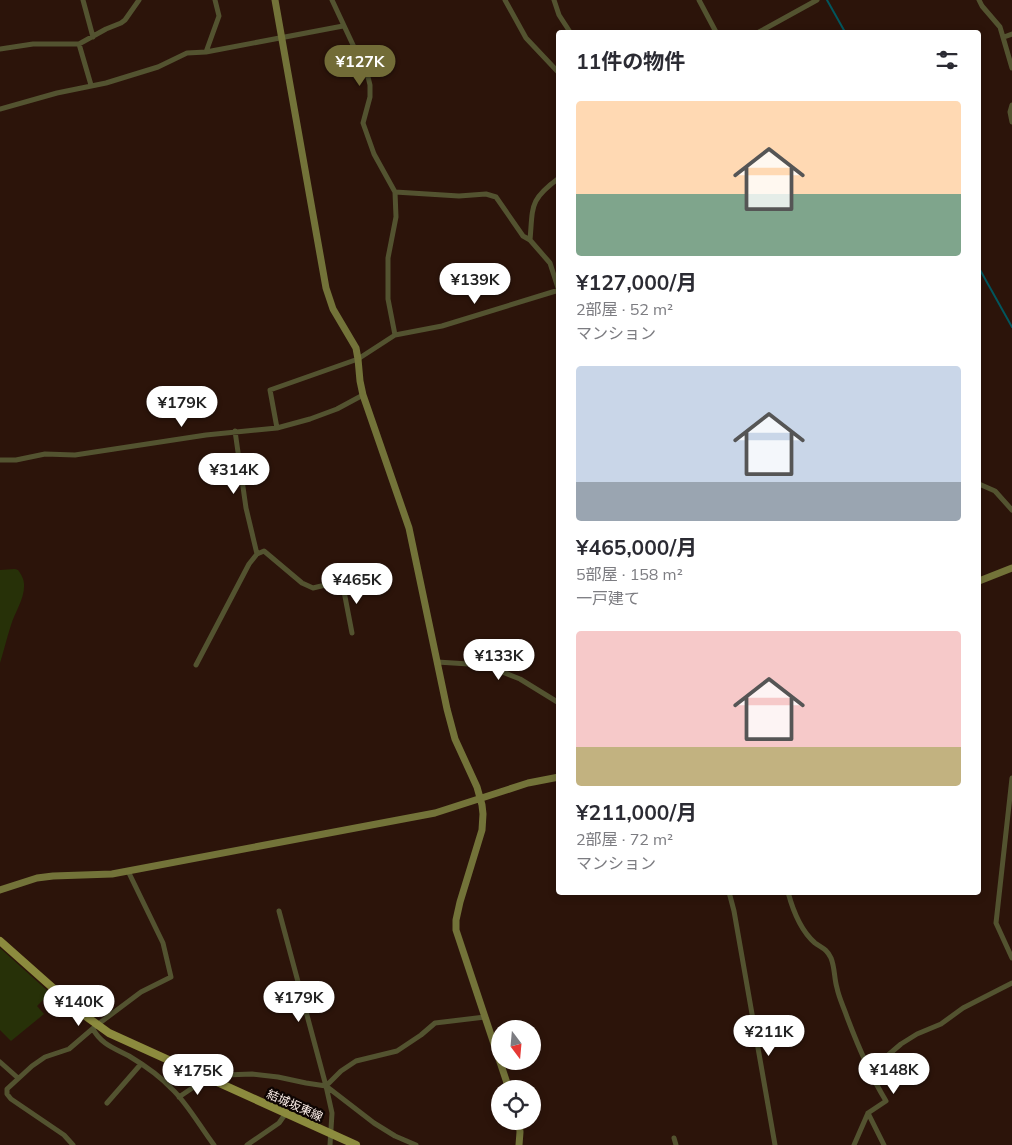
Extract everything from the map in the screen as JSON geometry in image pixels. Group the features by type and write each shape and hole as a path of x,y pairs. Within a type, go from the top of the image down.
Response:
{"main road":[{"name":"結城坂東線","path":"0,941 95,1027 356,1145"}],"street":[{"path":"83,0 93,37"},
{"path":"0,49 33,44 79,44 125,20 139,0"},
{"path":"206,52 219,16 215,0"},
{"path":"275,0 326,288 333,309 356,348 363,395 409,528 455,739 481,799 484,814 482,830 460,902 456,930 506,1080"},
{"path":"332,0 362,63 370,85 370,96 363,123 369,142 395,192 396,217 388,258 388,299 395,335"},
{"path":"505,0 526,38 556,70"},
{"path":"554,0 559,15 569,30"},
{"path":"698,0 715,30"},
{"path":"763,30 817,0"},
{"path":"979,0 1000,26 1012,68"},
{"path":"0,110 90,85 106,83 158,67 187,53 206,52 343,26"},
{"path":"1004,37 1012,34"},
{"path":"79,44 90,85"},
{"path":"1012,105 1010,112 1012,122"},
{"path":"530,240 534,203 540,193 556,180"},
{"path":"395,192 459,196 494,195 523,236 530,240 550,263 556,280"},
{"path":"277,428 270,390 358,359 395,335 442,326 556,292"},
{"path":"0,460 16,460 44,454 83,454 235,431 277,428 337,409 363,395"},
{"path":"235,431 246,508 256,554"},
{"path":"981,485 995,491 1012,510"},
{"path":"196,665 249,564 256,554 264,551 302,583 313,588 342,581 352,633"},
{"path":"981,580 1012,568"},
{"path":"437,662 485,664 520,678 556,701"},
{"path":"0,890 37,878 112,874 435,813 528,784 556,778"},
{"path":"1012,778 996,923 1012,958"},
{"path":"74,1145 64,1135 11,1099 7,1089 45,1057 69,1049 141,992 171,977 164,942 128,871"},
{"path":"730,895 775,1145"},
{"path":"789,895 793,911 802,926 815,942 826,949 831,958 837,989 867,1066 886,1102 868,1113 854,1145"},
{"path":"279,911 332,1113 330,1145"},
{"path":"867,1066 887,1056 917,1034 941,1024 963,1008 1012,983"},
{"path":"326,1086 341,1071 356,1061 397,1051 435,1023 485,1017"},
{"path":"95,1027 97,1037 105,1044 141,1064 174,1090 214,1145"},
{"path":"0,1062 18,1078"},
{"path":"107,1103 141,1064"},
{"path":"179,1097 206,1078 213,1076 252,1074 326,1086 374,1122 396,1136 416,1145"},
{"path":"868,1113 884,1145"},
{"path":"247,1145 279,1122 286,1114"},
{"path":"519,1145 520,1130"},
{"path":"674,1138 676,1145"}],"green space":[{"path":"0,570 18,570 22,577 24,589 0,663"},
{"path":"0,948 50,993 37,1006 44,1014 11,1041 0,1030"}],"waterway":[{"path":"827,0 844,30"},
{"path":"981,272 1012,327"}]}
